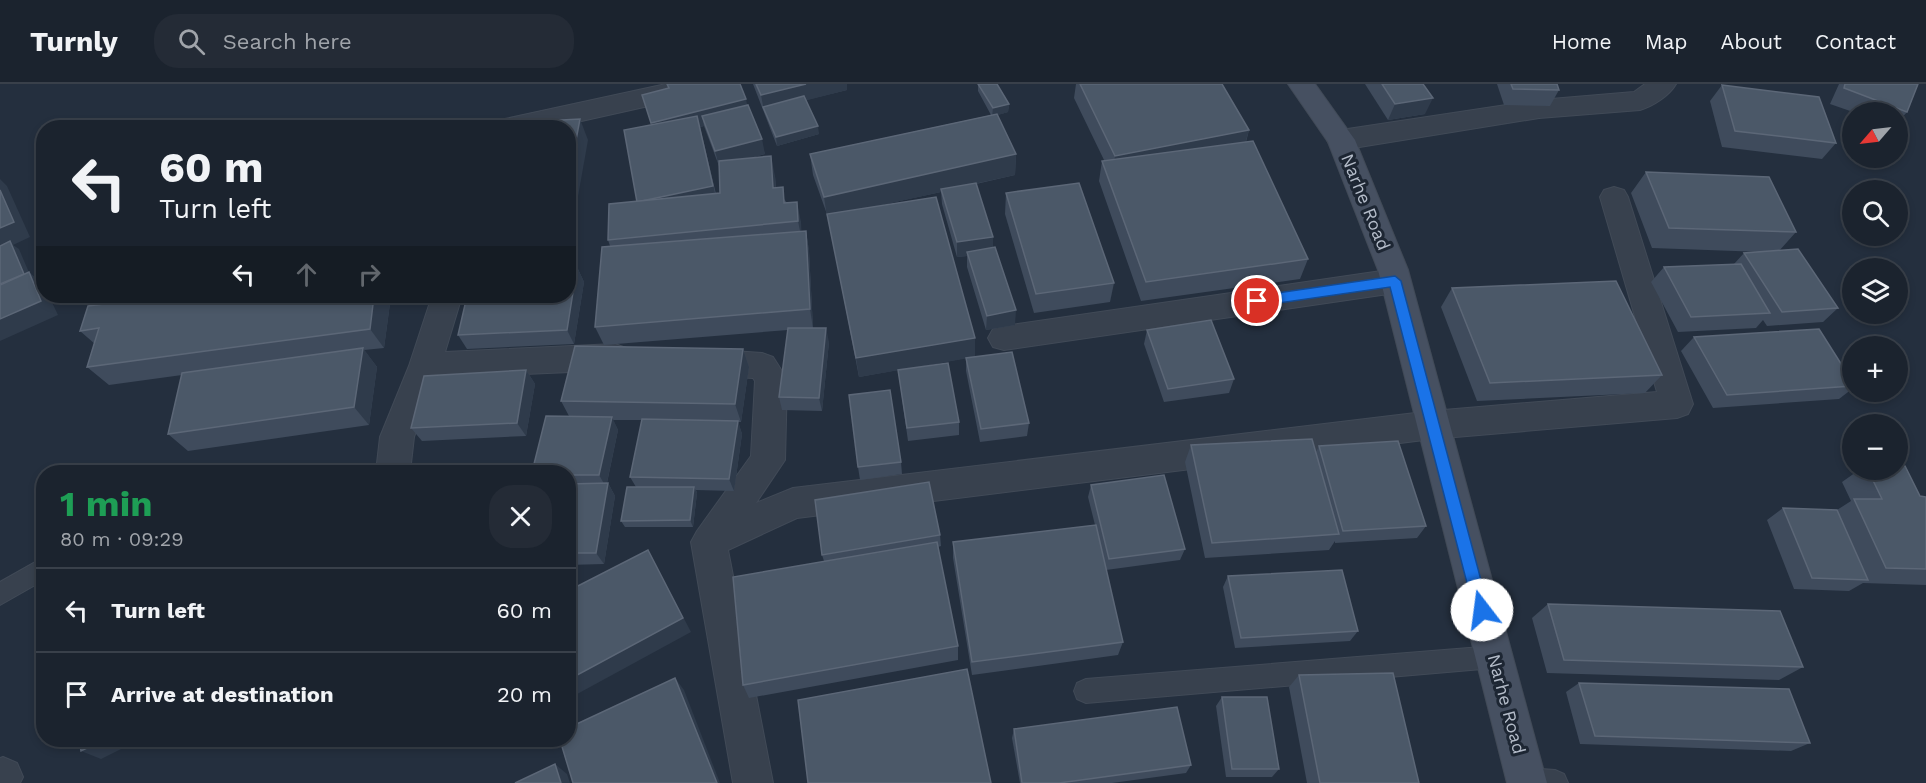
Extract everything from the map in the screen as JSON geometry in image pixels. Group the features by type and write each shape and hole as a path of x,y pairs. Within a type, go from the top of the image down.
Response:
{"street":[{"path":"542,120 707,84"},
{"name":"Narhe Road","path":"1301,84 1341,140 1395,281 1494,657 1536,782"},
{"path":"1341,140 1539,109 1640,101 1663,84"},
{"path":"709,542 793,503 1432,425 1677,404 1614,197"},
{"path":"1004,338 1395,281"},
{"path":"394,465 398,437 425,366 445,303"},
{"path":"425,366 601,356 762,366 771,379 768,460 709,542 753,783"}],"lane":[{"path":"0,594 36,572"},
{"path":"1086,691 1494,657"}],"building":[{"path":"667,84 740,84 746,99 651,123 642,95 669,88"},
{"path":"756,84 806,84 761,95"},
{"path":"978,84 997,84 1009,104 993,108"},
{"path":"1080,84 1222,84 1249,130 1115,156"},
{"path":"1382,84 1423,84 1433,98 1395,104"},
{"path":"1511,84 1557,84 1559,90 1513,89"},
{"path":"1845,84 1918,84 1908,109 1908,102 1881,102 1844,88"},
{"path":"1722,85 1819,97 1836,143 1735,131"},
{"path":"804,96 818,126 776,137 763,107"},
{"path":"748,105 762,139 715,151 702,116"},
{"path":"997,114 1016,154 824,197 810,154"},
{"path":"697,116 713,186 637,202 624,130"},
{"path":"580,119 576,140 576,120 561,120"},
{"path":"1253,141 1308,259 1146,282 1102,161"},
{"path":"771,156 773,188 783,187 784,203 797,202 798,221 608,240 609,204 720,193 719,161"},
{"path":"1646,172 1769,177 1796,232 1669,228"},
{"path":"976,183 993,237 957,242 941,189"},
{"path":"1079,183 1114,283 1036,294 1006,193"},
{"path":"0,190 14,222 0,228"},
{"path":"936,197 975,338 856,358 827,214"},
{"path":"806,231 810,309 595,327 602,247"},
{"path":"10,241 24,274 0,284 0,246"},
{"path":"995,247 1016,310 987,316 967,252"},
{"path":"1798,249 1838,308 1782,312 1744,253"},
{"path":"1741,264 1770,313 1691,317 1664,267"},
{"path":"29,272 36,289 36,303 0,319 0,285"},
{"path":"1616,281 1662,375 1490,383 1452,288"},
{"path":"113,303 373,303 370,329 87,367 99,328 80,331 88,306"},
{"path":"465,303 571,303 567,330 458,335"},
{"path":"1211,320 1234,379 1168,389 1147,330"},
{"path":"788,328 826,328 819,398 779,397"},
{"path":"1819,329 1842,365 1842,387 1727,395 1694,337"},
{"path":"575,346 743,349 735,404 561,401"},
{"path":"363,348 354,407 168,434 182,373"},
{"path":"1012,352 1029,423 981,429 966,358"},
{"path":"948,363 959,422 907,428 898,370"},
{"path":"526,370 517,423 411,428 424,376"},
{"path":"890,390 901,462 858,467 849,395"},
{"path":"546,416 612,417 599,475 576,475 576,465 534,465"},
{"path":"642,419 738,421 729,479 630,477"},
{"path":"1312,439 1339,534 1212,543 1191,445"},
{"path":"1398,441 1426,526 1343,531 1319,446"},
{"path":"1908,472 1920,496 1926,497 1926,569 1886,568 1854,499 1882,499 1873,480 1908,480"},
{"path":"1164,475 1185,549 1109,559 1091,485"},
{"path":"929,482 940,535 822,555 815,500"},
{"path":"608,483 596,553 576,553 576,484"},
{"path":"627,487 694,487 690,520 621,521"},
{"path":"1783,508 1837,510 1868,580 1812,578"},
{"path":"1096,525 1123,642 972,662 953,542"},
{"path":"937,542 958,646 743,685 733,577"},
{"path":"648,550 683,618 576,676 576,587"},
{"path":"1342,570 1358,631 1241,638 1228,576"},
{"path":"1548,604 1780,611 1803,667 1564,660"},
{"path":"967,669 991,783 808,783 798,700"},
{"path":"1393,673 1419,783 1320,783 1299,675"},
{"path":"675,678 717,783 573,783 562,747 576,747 576,724"},
{"path":"1579,683 1789,689 1810,743 1595,736"},
{"path":"1222,697 1267,697 1279,769 1232,769"},
{"path":"1177,707 1191,765 1059,783 1022,783 1014,729"},
{"path":"555,764 561,783 515,783"}],"route":[{"path":"1257,301 1395,281 1482,610"}]}
